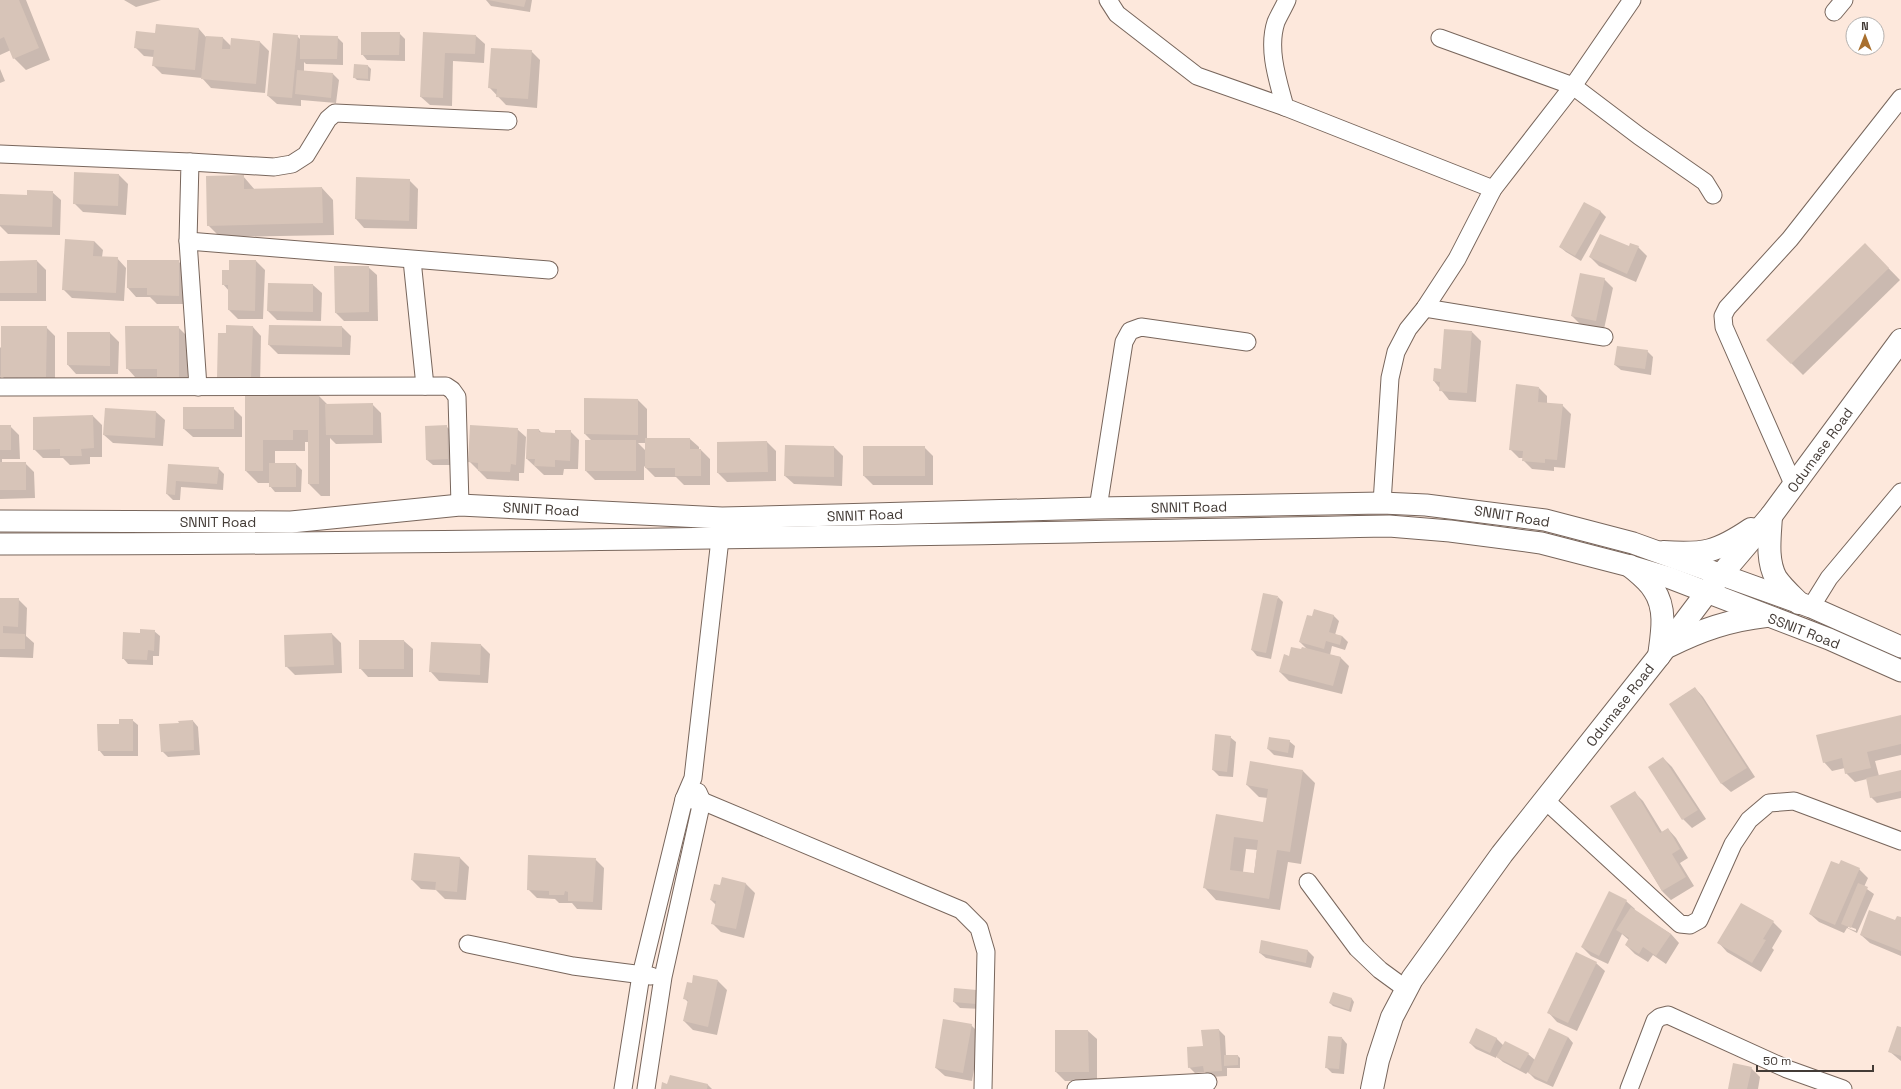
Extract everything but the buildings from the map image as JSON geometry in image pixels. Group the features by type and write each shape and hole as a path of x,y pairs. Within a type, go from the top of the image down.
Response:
{"main road":[{"name":"Odumase Road","path":"1372,1089 1378,1060 1392,1017 1406,989 1502,854 1722,574 1771,516 1827,438 1901,340"},
{"path":"1663,552 1700,553 1714,550 1734,541 1771,516"},
{"path":"1771,516 1770,552 1773,570 1780,584 1805,605"},
{"path":"1630,566 1649,583 1655,591 1660,606 1663,630 1662,652"},
{"path":"1662,652 1697,633 1730,621 1766,616"}],"street":[{"path":"1108,0 1117,14 1197,76 1285,107 1493,189"},
{"path":"1285,107 1276,69 1273,42 1276,23 1287,0"},
{"path":"1382,503 1390,378 1396,352 1408,329 1426,308 1457,260 1493,189 1573,86 1632,0"},
{"path":"1440,38 1573,86 1639,136 1705,182 1713,195"},
{"path":"1794,486 1724,327 1723,316 1727,308 1739,294 1790,239 1901,98"},
{"path":"0,154 274,167 292,164 306,155 328,119 335,113 508,121"},
{"path":"190,162 188,241 198,387"},
{"path":"188,241 549,270"},
{"path":"412,260 425,386"},
{"path":"1426,308 1604,337"},
{"path":"1098,508 1124,342 1130,331 1141,327 1247,342"},
{"path":"0,387 446,386 452,390 457,397 460,505"},
{"path":"1805,605 1901,492"},
{"name":"SNNIT Road","path":"0,521 291,522 460,505 722,518 1098,508 1382,503 1426,505 1545,520 1663,552 1722,574"},
{"path":"1019,510 1020,534"},
{"path":"979,512 979,534"},
{"path":"259,522 259,544"},
{"path":"291,522 292,544"},
{"name":"SNNIT Road","path":"0,544 292,544 720,540 1389,526 1450,531 1541,543 1670,578 1707,593"},
{"path":"623,1089 640,974 684,799 693,778 720,540"},
{"name":"SSNIT Road","path":"1722,574 1805,605 1901,646"},
{"name":"SSNIT Road","path":"1707,593 1829,639 1901,671"},
{"path":"646,1089 663,977 702,801 693,778"},
{"path":"684,799 702,801 962,910 979,928 986,952 983,1089"},
{"path":"1545,800 1680,924 1690,925 1699,920 1733,844 1749,820 1769,803 1794,801 1901,841"},
{"path":"1308,882 1357,948 1380,970 1406,989"},
{"path":"468,944 573,966 663,977"},
{"path":"1629,1089 1655,1021 1660,1017 1668,1015 1787,1069 1843,1089"},
{"path":"1076,1089 1208,1082"}]}
